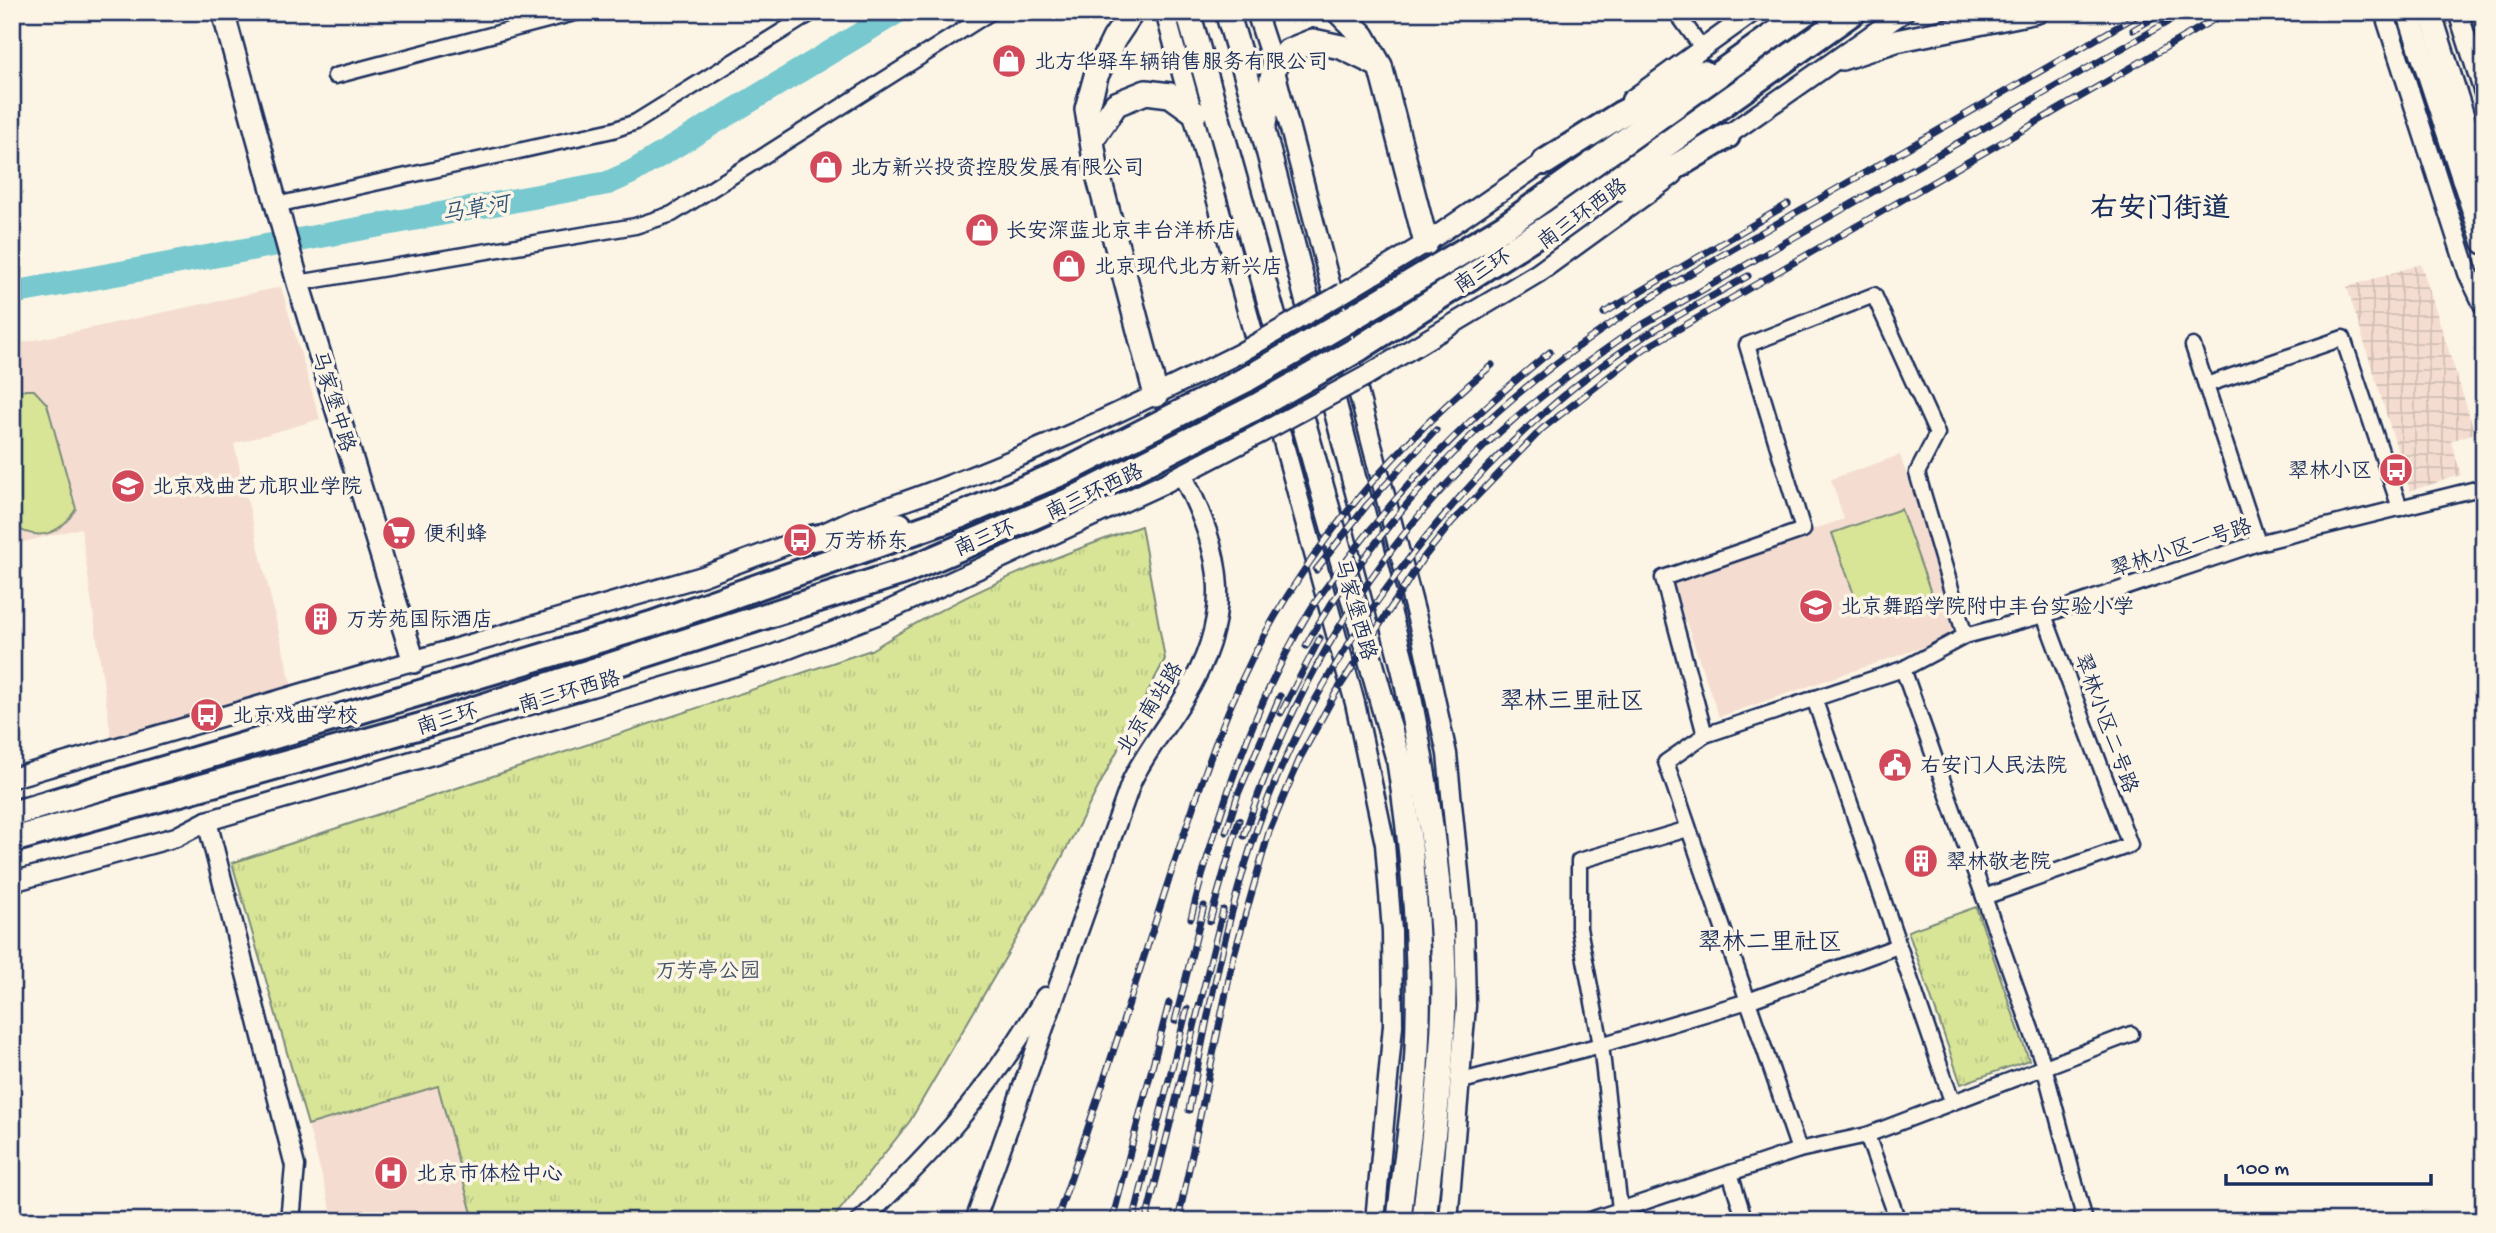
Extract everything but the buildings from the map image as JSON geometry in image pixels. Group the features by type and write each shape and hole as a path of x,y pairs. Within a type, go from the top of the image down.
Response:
{"highway":[{"name":"南三环","path":"12,840 428,724 903,572 1076,498 1254,408 1359,349 1558,221 1853,12"},
{"name":"南三环","path":"12,814 652,624 959,516 1066,471 1247,379 1504,227 1800,16"},
{"path":"1545,162 1621,114 1728,60 1800,16"},
{"path":"1558,221 1622,188 1677,166 1727,136"},
{"path":"813,538 959,516"}],"main road":[{"path":"223,12 278,211"},
{"path":"1132,12 1114,39 1096,76 1087,109 1096,167 1156,395"},
{"name":"马家堡西路","path":"1188,12 1399,762 1410,837 1418,928 1414,1092 1399,1221"},
{"name":"马家堡西路","path":"1227,12 1262,131 1404,670 1430,812 1443,965 1442,1019 1424,1221"},
{"path":"1339,12 1363,36 1380,66 1426,243"},
{"path":"1842,58 1896,41 2037,12"},
{"path":"2408,12 2484,243"},
{"path":"2430,12 2484,183"},
{"path":"1262,131 1274,67 1288,51 1313,41 1341,47 1380,66"},
{"path":"1093,138 1116,104 1146,92 1170,95 1195,113"},
{"name":"马家堡中路","path":"278,211 414,662"}],"street":[{"path":"335,76 578,12"},
{"path":"278,211 613,130 636,122 813,12"},
{"path":"298,283 635,226 672,214 991,12"},
{"name":"马家堡西路","path":"1165,12 1195,113 1355,703 1385,844 1392,931 1393,1025 1375,1221"},
{"path":"1256,12 1274,67 1422,638 1445,743 1464,922 1466,1006 1462,1081 1448,1221"},
{"path":"1676,12 1702,48"},
{"path":"12,778 703,576 800,540 813,538 853,519 925,495 1040,448 1240,353 1426,243 1545,162 1753,12"},
{"name":"南三环西路","path":"12,882 176,837 207,821 770,656 887,611 1182,474 1366,376 1538,273 1727,136 1905,12"},
{"path":"2384,12 2468,273 2484,306"},
{"path":"2458,12 2484,93"},
{"path":"1705,736 1663,578 1803,530 1747,345 1874,295 1937,434 1917,473 1965,636"},
{"path":"2206,385 2343,338 2400,509"},
{"path":"2193,346 2258,543"},
{"name":"北京南站路","path":"975,1221 1132,780 1147,751 1198,675 1211,645 1219,600 1215,554 1205,518 1182,474"},
{"name":"翠林小区一号路","path":"1688,829 1666,762 1705,736 1903,669 1965,636 2044,615 2258,543 2484,487"},
{"name":"翠林小区二号路","path":"1983,897 2130,845 2044,615"},
{"path":"1903,669 2044,1066 2085,1221"},
{"path":"1814,698 1952,1101"},
{"path":"207,821 295,1166 290,1221"},
{"path":"1620,1209 1601,1045 1579,928 1579,860 1688,829 1799,1150"},
{"path":"1462,1081 1601,1045 1748,1001 1898,946"},
{"name":"北京南站路","path":"861,1221 925,1160 972,1108 999,1071 1065,964"},
{"path":"1587,1221 1799,1150 1867,1135 2131,1034"},
{"path":"1867,1135 1898,1221"},
{"path":"1730,1173 1745,1221"}],"shaded area":[{"path":"2421,264 2475,433 2451,441 2461,475 2410,491 2347,287"},
{"name":"北京戏曲艺术职业学院","path":"281,287 320,419 234,444 293,691 112,743 81,528 12,545 12,345"},
{"name":"北京舞蹈学院附中丰台实验小学","path":"1900,455 1961,634 1719,717 1671,578 1844,519 1831,479"},
{"name":"北京市体检中心","path":"438,1085 474,1221 334,1221 308,1125"}],"green space":[{"path":"12,390 34,390 47,404 76,509 63,525 48,533 31,534 12,525"},
{"path":"1901,509 1931,593 1862,617 1832,533"},
{"name":"万芳亭公园","path":"1141,526 1165,659 1046,888 910,1121 831,1221 474,1221 438,1086 308,1125 232,863 871,650 936,612 1003,580"},
{"path":"1976,907 2029,1060 1961,1084 1908,931"}],"waterway":[{"name":"马草河","path":"12,293 608,183 632,172 897,12"}],"railway":[{"path":"1306,646 1371,549 1440,467 1515,396 1555,364 1640,304 1686,276 2143,12"},
{"path":"2133,30 2164,12"},
{"path":"1244,836 1290,719 1318,663 1350,609 1425,509 1467,463 1513,420 1633,330 2185,12"},
{"path":"1178,1221 1234,955 1269,832 1300,758 1335,694 1421,561 1452,522 1542,429 1644,349 2227,12"},
{"path":"1604,313 1788,204"},
{"path":"1189,1110 1227,929 1259,823 1285,760 1317,697 1355,634 1397,574 1443,516 1492,462 1543,413 1632,344 1748,276"},
{"path":"1191,918 1239,760 1271,685 1309,612 1370,531 1417,475 1494,399 1550,352"},
{"path":"1056,1221 1202,780 1250,662 1287,596 1366,489 1426,425 1492,365"},
{"path":"1316,570 1367,505 1436,430"},
{"path":"1281,713 1320,638"},
{"path":"1226,832 1238,794 1280,696"},
{"path":"1210,921 1239,820"},
{"path":"1175,1021 1204,906"},
{"path":"1146,1221 1223,910"},
{"path":"1112,1221 1169,1003"},
{"path":"1133,1221 1187,1009"}],"place":[{"name":"北方华驿车辆销售服务有限公司","path":"1009,61"},
{"name":"北方新兴投资控股发展有限公司","path":"826,167"},
{"name":"长安深蓝北京丰台洋桥店","path":"982,230"},
{"name":"北京现代北方新兴店","path":"1069,266"},
{"name":"翠林小区","path":"2396,470"},
{"name":"北京戏曲艺术职业学院","path":"128,486"},
{"name":"便利蜂","path":"399,533"},
{"name":"万芳桥东","path":"800,540"},
{"name":"北京舞蹈学院附中丰台实验小学","path":"1816,606"},
{"name":"万芳苑国际酒店","path":"321,619"},
{"name":"北京戏曲学校","path":"207,715"},
{"name":"右安门人民法院","path":"1895,765"},
{"name":"翠林敬老院","path":"1921,861"},
{"name":"北京市体检中心","path":"391,1173"}],"district":[{"name":"右安门街道","path":"2160,206"},
{"name":"翠林三里社区","path":"1572,700"},
{"name":"翠林二里社区","path":"1770,941"}]}
